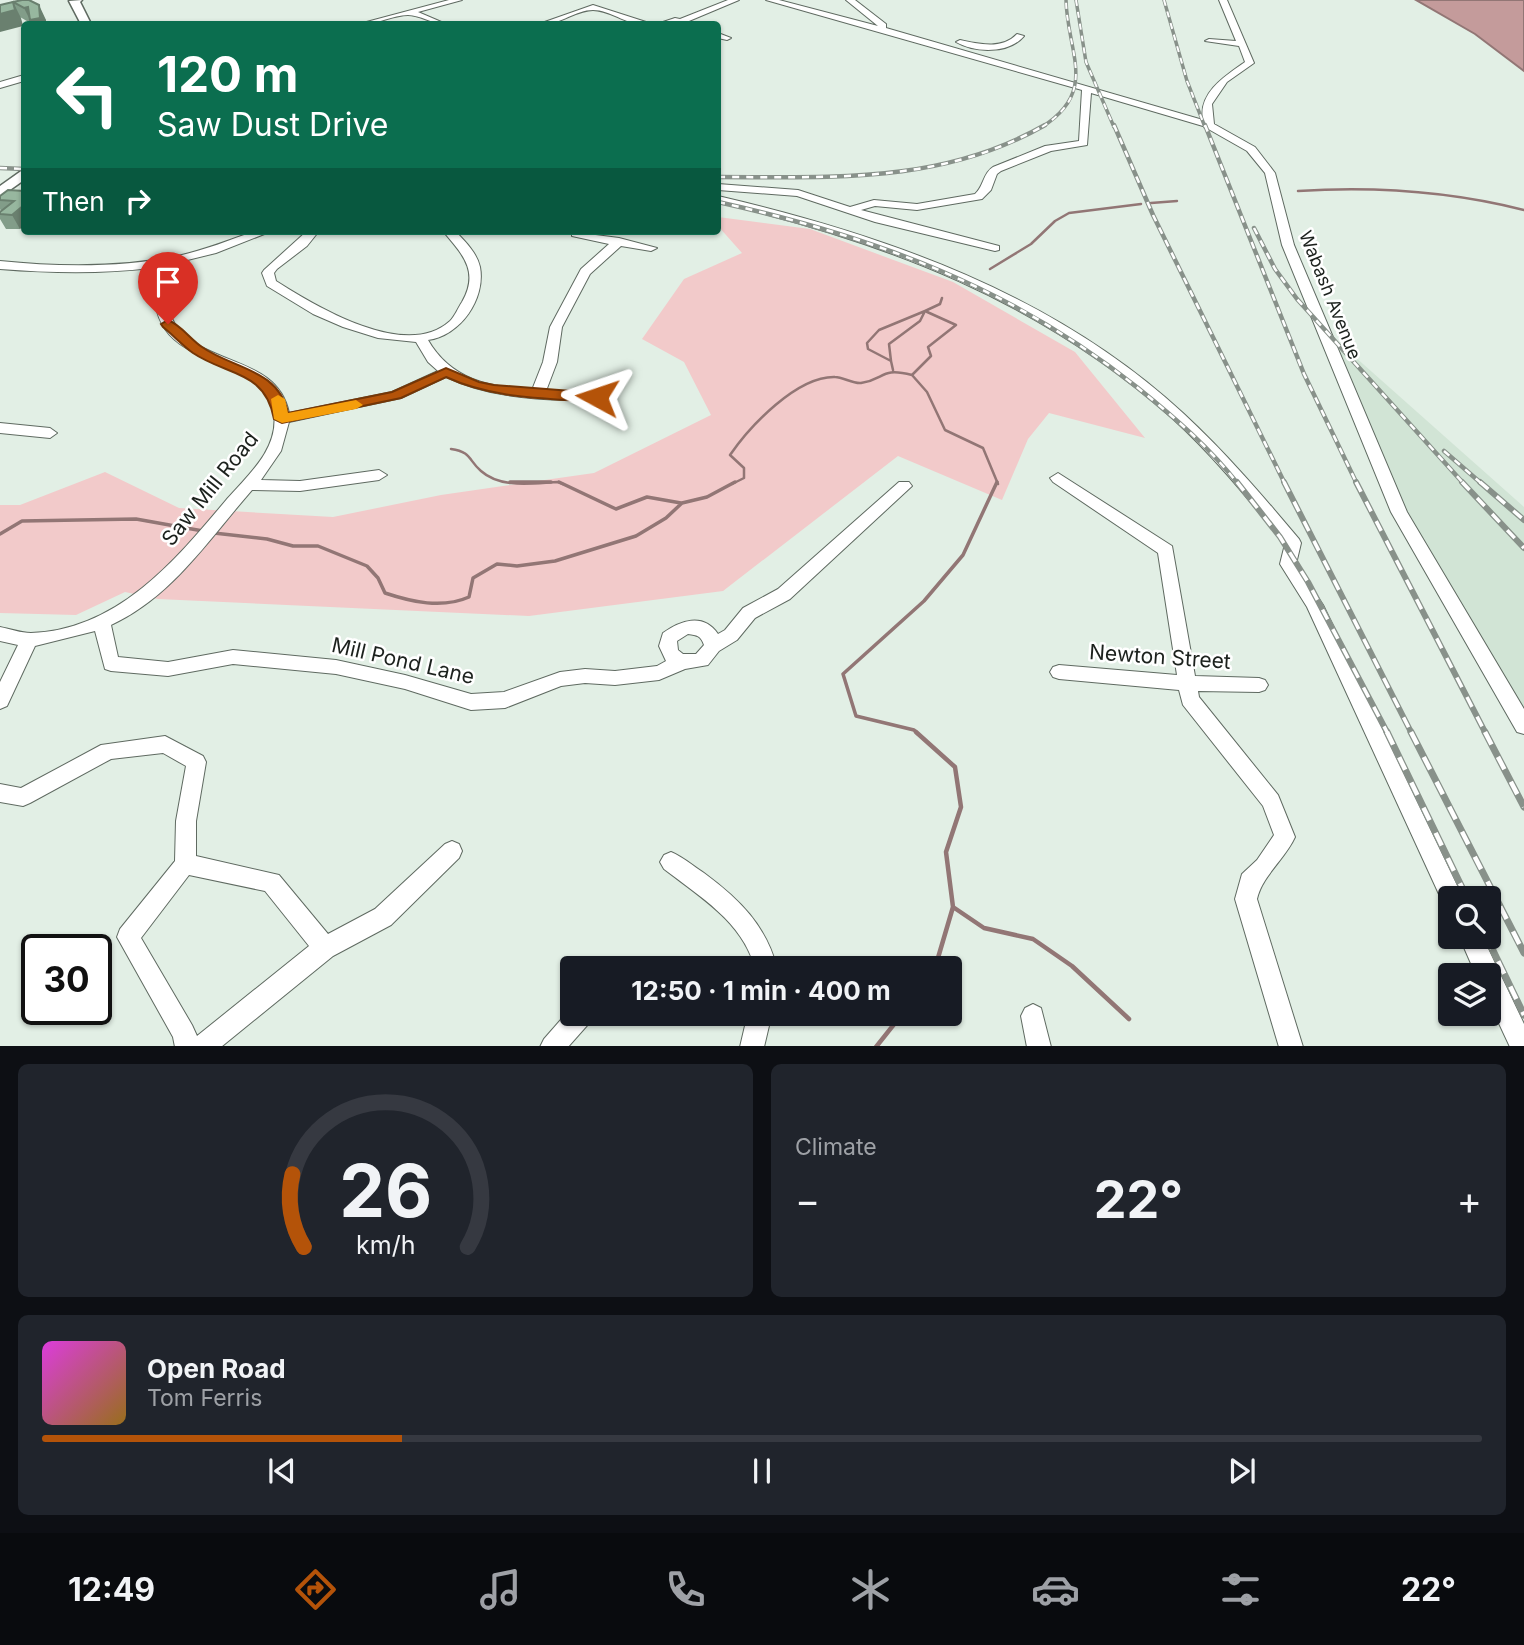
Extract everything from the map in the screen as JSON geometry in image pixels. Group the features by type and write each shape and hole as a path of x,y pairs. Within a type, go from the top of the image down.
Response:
{"main road":[{"path":"75,0 85,21"},
{"path":"0,193 20,178"}],"street":[{"path":"375,21 458,0"},
{"path":"688,21 735,0"},
{"name":"Wabash Avenue","path":"770,0 878,28 1209,125 1248,146 1270,173 1288,246 1399,512 1524,726"},
{"path":"850,0 883,26 878,28"},
{"path":"1209,125 1207,104 1228,76 1250,65 1223,0"},
{"path":"552,21 593,7 634,21"},
{"path":"410,12 434,21"},
{"path":"899,34 939,37 987,46 1009,45 1020,36"},
{"path":"721,35 727,38"},
{"path":"1209,41 1243,44"},
{"path":"0,85 21,79"},
{"path":"851,210 874,203 917,207 978,197 986,190 992,172 997,169 1049,148 1084,143 1087,89"},
{"path":"721,187 788,191 893,224 995,248"},
{"path":"721,201 786,214 869,240 985,287 1068,332 1110,360 1176,413 1267,507 1293,543 1288,564 1320,617 1446,886"},
{"path":"0,265 104,269 157,264 212,251 254,235"},
{"path":"310,235 306,242 269,271 271,283 353,328 396,338 421,339 440,333 460,320 467,309 475,281 473,260 452,235"},
{"path":"582,235 651,248"},
{"path":"538,393 551,362 556,327 585,272 620,241"},
{"name":"Saw Mill Road","path":"0,634 29,640 101,621 130,606 156,587 200,540 275,449 282,419 278,399 263,381 198,351 168,324 158,304 157,264"},
{"path":"421,339 433,362 446,372 476,386 597,397"},
{"path":"282,419 396,395 446,372"},
{"path":"0,428 50,433"},
{"path":"247,485 300,486 379,475"},
{"path":"1058,478 1166,550 1189,700 1271,801 1285,837 1265,867 1250,881 1246,899 1291,1046"},
{"name":"Mill Pond Lane","path":"101,621 111,664 168,669 233,657 336,667 405,682 471,702 505,700 560,679 585,676 615,678 659,673 682,662 702,660 713,646 731,635 749,613 784,594 904,486"},
{"path":"682,662 668,650 669,638 678,629 700,628 710,635 713,646"},
{"path":"0,701 29,640"},
{"name":"Newton Street","path":"1059,672 1188,683 1259,685"},
{"path":"0,793 23,797 108,751 165,744 196,762 186,821 185,864 128,937 184,1033 187,1046"},
{"path":"202,1046 325,948 383,917 452,851"},
{"path":"671,862 734,912 751,930 765,956"},
{"path":"185,864 271,882 325,948"},
{"path":"1501,1001 1523,1046"},
{"path":"1033,1016 1040,1046"},
{"path":"552,1046 571,1026"},
{"path":"752,1046 757,1026"}],"shaded area":[{"path":"1416,0 1524,0 1524,71 1475,34"},
{"path":"721,217 810,229 953,282 1075,352 1145,438 1049,413 1028,439 1002,500 898,456 723,591 529,616 158,599 125,592 76,615 0,613 0,505 20,505 105,472 179,508 333,517 441,495 594,473 711,415 684,362 642,339 684,279 742,253 721,229"},
{"path":"1336,340 1524,507 1524,712 1399,500"}],"building":[{"path":"22,0 39,5 40,18 30,20 28,7 24,8 13,2"},
{"path":"13,2 15,10 0,14 0,5"},
{"path":"8,190 21,191 21,208 12,215 0,214 14,201 0,200 0,196"}],"waterway":[{"path":"1298,191 1356,189 1440,194 1524,210"},
{"path":"1151,203 1177,201"},
{"path":"990,269 1031,244 1055,221 1069,213 1141,204"},
{"path":"925,311 940,304 942,298"},
{"path":"891,361 868,349 867,343 879,330 925,311"},
{"path":"912,375 931,356 928,347 956,325 925,311"},
{"path":"891,361 889,344 920,321 924,313"},
{"path":"891,361 893,370"},
{"path":"732,484 744,478 744,468 730,455 762,417 790,394 820,379 838,377 861,383 894,372 912,375"},
{"path":"912,375 927,392 945,430 983,448 998,484"},
{"path":"451,449 466,454 481,471 498,480 518,484 563,484"},
{"path":"510,482 551,482"},
{"path":"559,482 616,509 647,497 681,503"},
{"path":"214,533 267,539 293,546 318,546 367,566 378,578 385,593 416,601 448,603 469,597 473,578 497,564 517,566 555,561 636,536 666,518 682,503 707,497 735,482"},
{"path":"916,732 856,716 843,674 924,601 963,555 997,482"},
{"path":"0,534 22,521 136,519 203,531"},
{"path":"916,732 955,767 961,807 946,852 953,907"},
{"path":"939,956 953,907"},
{"path":"953,907 984,928 1033,939 1072,966 1129,1019"},
{"path":"877,1046 893,1026"}],"railway":[{"path":"1044,126 1070,99 1075,85 1076,69 1066,0"},
{"path":"1076,0 1086,62 1114,127"},
{"path":"1164,0 1187,81 1205,127"},
{"path":"1114,125 1153,215 1285,483"},
{"path":"1205,125 1304,374 1357,483"},
{"path":"721,177 845,176 927,167 967,158 1006,144 1044,126"},
{"path":"0,168 21,169"},
{"path":"721,203 832,232 886,250 939,270 1041,321 1090,352 1165,410 1216,458 1238,484"},
{"path":"1254,228 1275,269 1297,299 1464,484"},
{"path":"1444,451 1482,484"},
{"path":"1237,482 1280,537 1308,582 1388,733"},
{"path":"1462,482 1524,548"},
{"path":"1480,482 1524,520"},
{"path":"1285,483 1412,734"},
{"path":"1357,483 1486,734"},
{"path":"1411,732 1524,953"},
{"path":"1485,732 1524,807"},
{"path":"1388,733 1461,886"},
{"path":"1492,949 1524,1015"}],"slow traffic":[{"path":"278,399 282,419 356,405"}],"route":[{"path":"168,324 198,351 263,381 278,399 282,419 396,395 446,372 476,386 494,389 597,397"}]}
